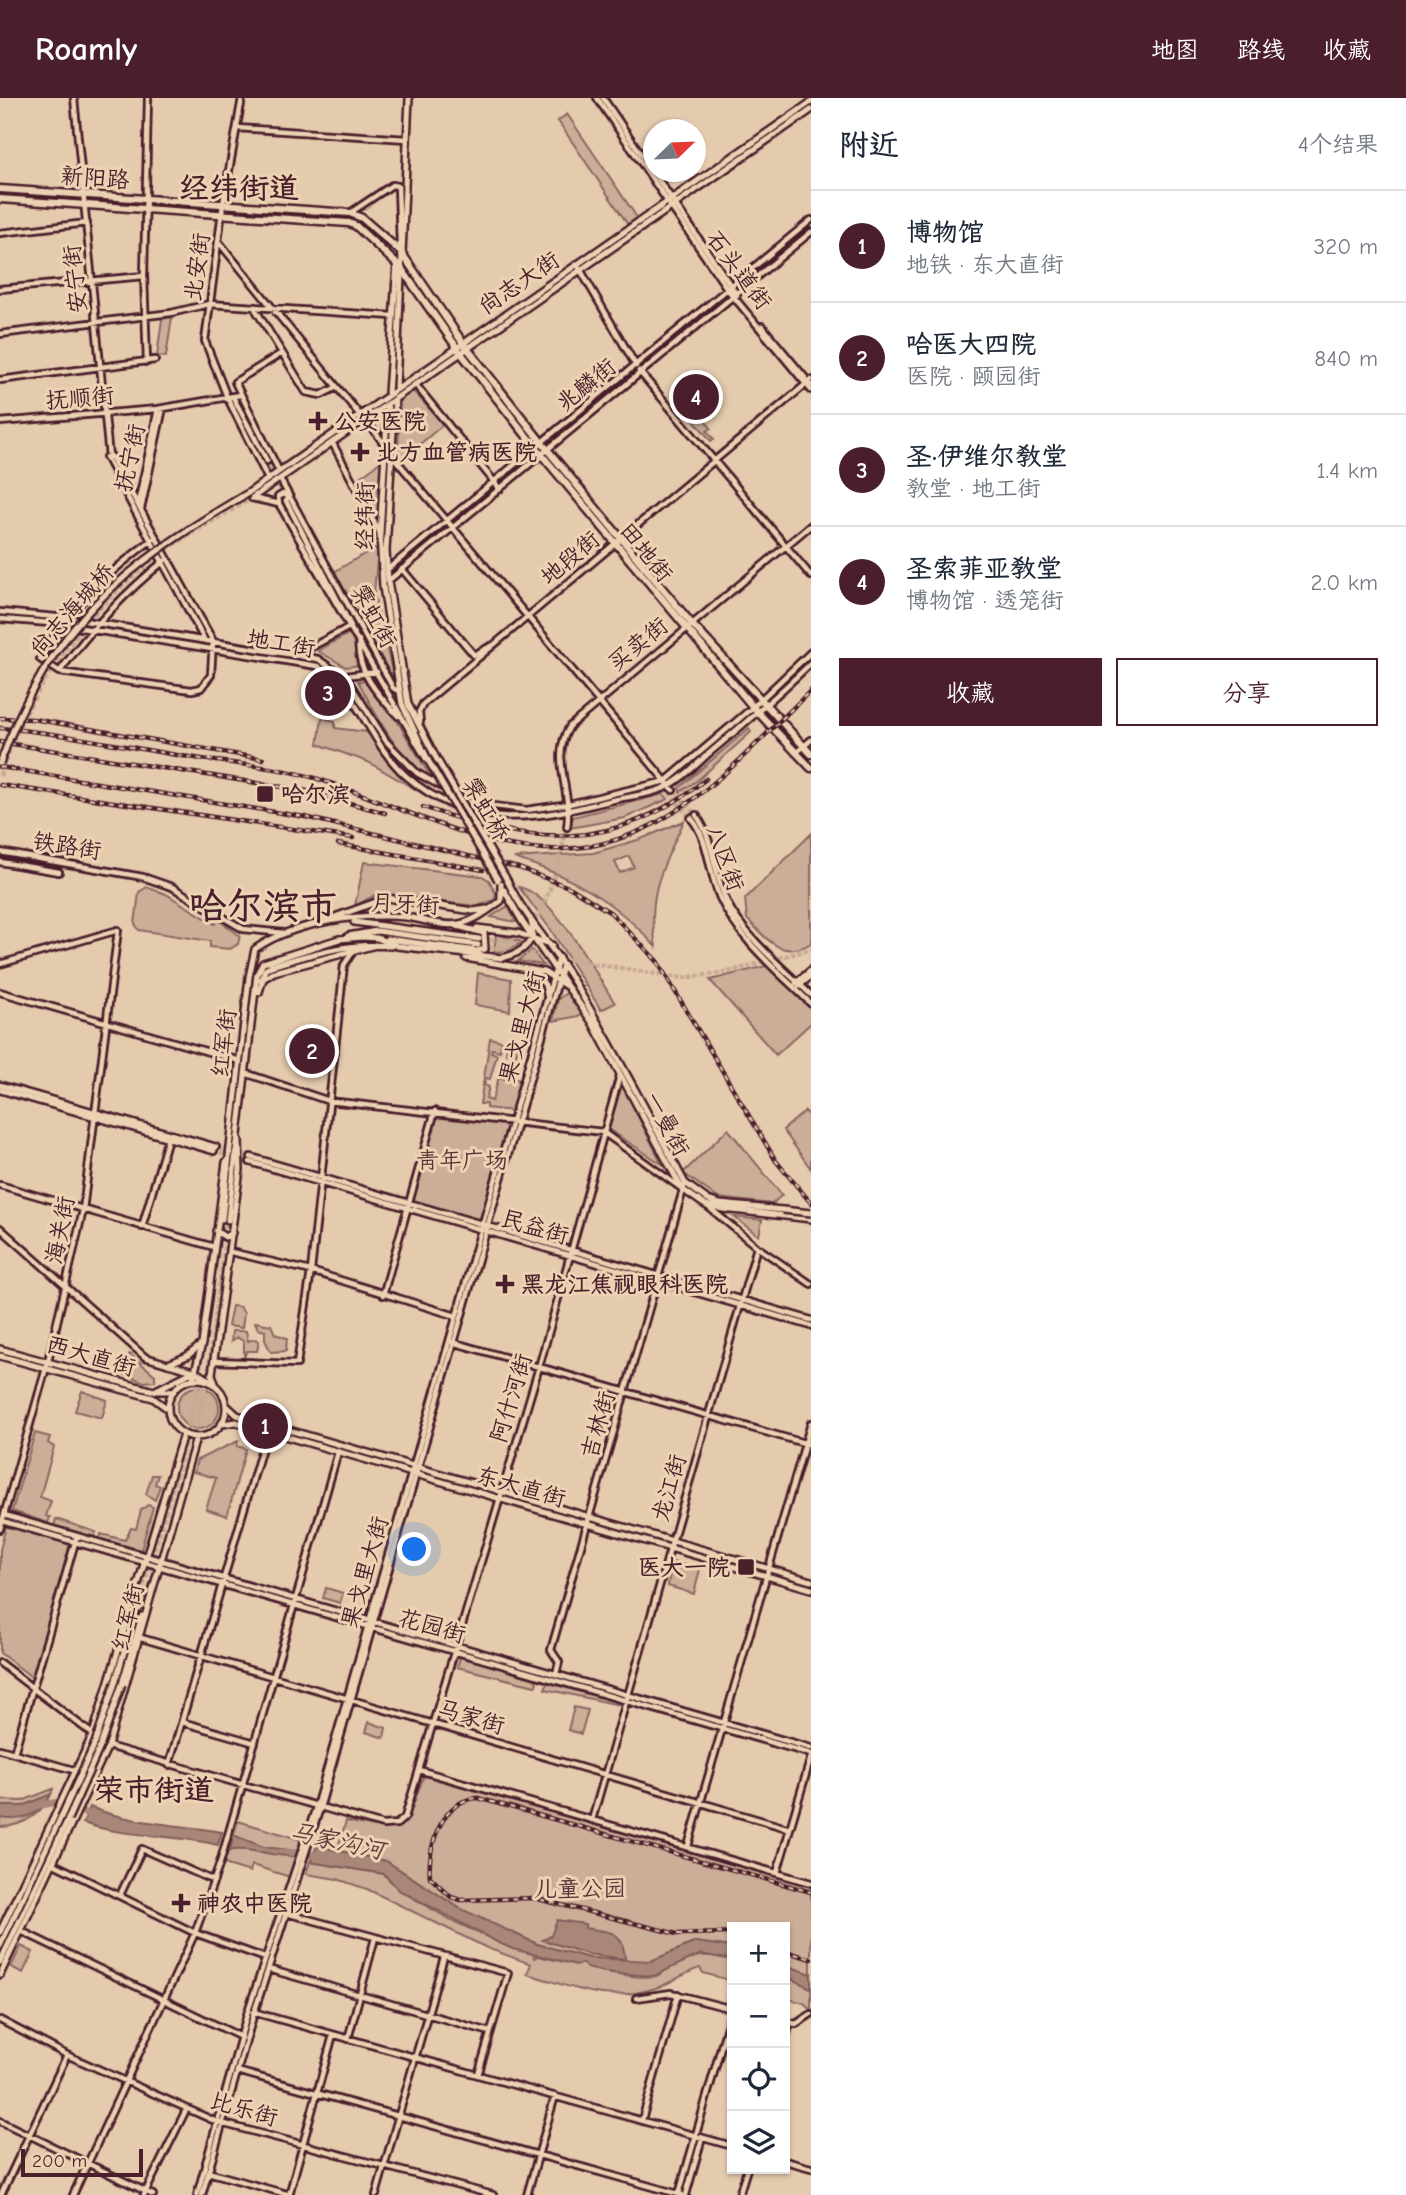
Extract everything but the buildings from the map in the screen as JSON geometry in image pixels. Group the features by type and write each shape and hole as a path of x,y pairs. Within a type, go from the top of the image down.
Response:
{"highway":[{"name":"新阳路","path":"0,189 350,213"},
{"name":"新阳路","path":"0,199 349,223 356,226 399,266 462,347"},
{"path":"350,213 362,218 400,248 462,347"},
{"name":"田地街","path":"462,347 756,710 811,768"},
{"name":"田地街","path":"541,446 542,456 619,540"},
{"name":"田地街","path":"688,625 811,754"}],"main road":[{"path":"399,266 409,98"},
{"name":"尚志大街","path":"250,496 280,479 331,441 388,393 462,347 579,267 811,103"},
{"name":"尚志大街","path":"671,203 811,110"},
{"name":"经纬街","path":"399,266 393,316 380,534 406,718 429,762"},
{"name":"经纬街","path":"399,266 396,388 385,572 408,704 415,722 434,753"},
{"name":"尚志大街","path":"250,496 279,471 362,416 395,398 462,347"},
{"name":"尚志海城桥","path":"0,763 33,687 87,612 150,554 250,496"},
{"name":"霁虹桥","path":"434,753 502,881"},
{"name":"霁虹桥","path":"429,762 502,881"},
{"path":"312,927 382,898 473,911 496,904 502,898 502,881"},
{"path":"502,881 552,945"},
{"path":"502,881 523,923 534,938"},
{"name":"月牙街","path":"454,925 475,919 496,904"},
{"name":"月牙街","path":"250,970 255,949 288,933 340,921 387,917 511,932 552,945"},
{"path":"530,918 534,938"},
{"path":"339,939 377,931 479,942 340,921"},
{"path":"253,1016 263,979 274,972 352,953 376,941 477,951 485,949 484,933 454,925"},
{"name":"月牙街","path":"453,954 502,958 519,952 534,938"},
{"name":"一曼街","path":"534,938 556,968 558,977 573,992 684,1186 705,1205"},
{"name":"月牙街","path":"256,995 259,969 266,961 339,939 376,941 453,954 558,977"},
{"name":"月牙街","path":"260,986 263,973 271,966 376,941"},
{"name":"一曼街","path":"552,945 600,1024 684,1186 720,1204 782,1213"},
{"name":"红军街","path":"225,1219 250,970"},
{"path":"533,970 544,982 548,999"},
{"name":"红军街","path":"193,1379 202,1344 216,1228 245,1073 256,995"},
{"name":"红军街","path":"216,1386 212,1374 231,1252 240,1170 235,1120"},
{"path":"705,1205 782,1213 811,1219"},
{"path":"782,1213 811,1213"},
{"path":"216,1228 217,1235 225,1237 229,1237 233,1231"},
{"path":"168,1364 187,1356 202,1344"},
{"name":"西大直街","path":"0,1349 153,1398 168,1409"},
{"name":"西大直街","path":"0,1356 154,1391 174,1391"},
{"path":"168,1364 194,1371 216,1386 226,1405 222,1424 212,1434 196,1438 183,1434 172,1423 168,1409 174,1391 193,1379 205,1380 216,1386"},
{"path":"154,1391 194,1371"},
{"name":"东大直街","path":"226,1405 237,1415 416,1466 588,1524 769,1568 811,1581"},
{"name":"东大直街","path":"222,1424 236,1422 414,1474 590,1516 671,1545 811,1589"},
{"name":"红军街","path":"75,1798 78,1772 93,1734 183,1434"},
{"name":"红军街","path":"75,1798 93,1780 108,1746 142,1638 160,1563 196,1438"},
{"name":"红军街","path":"65,1818 108,1726 118,1684 139,1615 125,1673 118,1684"},
{"path":"125,1673 134,1665"},
{"path":"0,1946 75,1798"},
{"path":"0,1975 51,1863 65,1818"},
{"path":"0,1932 65,1818"},
{"path":"0,1962 51,1863"}],"street":[{"name":"安宁街","path":"74,98 106,413 108,457 205,640 206,648"},
{"path":"148,98 144,276 148,362"},
{"name":"北安街","path":"233,396 206,348 209,304 223,204 242,98"},
{"path":"597,98 671,203"},
{"path":"603,98 671,203"},
{"path":"237,128 407,139"},
{"path":"350,213 392,185 398,186 400,248"},
{"name":"石头道街","path":"671,203 730,289 809,383 811,390"},
{"name":"兆麟街","path":"638,369 811,220"},
{"path":"0,233 87,223"},
{"name":"兆麟街","path":"385,572 446,519 811,232"},
{"path":"218,240 385,445"},
{"path":"579,267 638,369 811,576"},
{"path":"0,289 144,276"},
{"path":"0,334 171,313 209,304 393,316"},
{"path":"254,306 306,392 321,395 337,387"},
{"path":"268,479 233,396 235,382 282,353"},
{"path":"0,380 155,360"},
{"name":"地段街","path":"434,753 418,719 420,707 809,383"},
{"path":"415,384 500,489"},
{"path":"161,409 233,396"},
{"path":"233,396 267,461"},
{"path":"233,396 279,471"},
{"name":"抚顺街","path":"0,422 161,409"},
{"name":"抚宁街","path":"138,504 161,409"},
{"name":"抚宁街","path":"138,512 161,409"},
{"path":"331,441 380,534"},
{"path":"391,453 668,788"},
{"path":"388,582 542,456"},
{"name":"安宁街","path":"108,457 138,504 138,512"},
{"name":"霁虹街","path":"280,479 351,625"},
{"path":"250,496 279,504 278,497 283,494 288,500"},
{"name":"霁虹街","path":"288,500 393,688 396,690 400,687"},
{"name":"霁虹街","path":"279,504 359,639 402,721 429,762"},
{"name":"买卖街","path":"566,827 569,808 561,762 561,743 570,726 811,525"},
{"name":"安宁街","path":"153,539 168,558 213,641"},
{"path":"153,539 107,575 60,625 40,659 60,672 192,690 201,688 211,675 213,641"},
{"path":"60,672 96,623 126,591 168,558"},
{"path":"402,569 474,655 494,645"},
{"name":"地工街","path":"0,612 67,618 318,659 344,677 395,752 435,786 471,803 501,809 569,808"},
{"name":"地工街","path":"0,619 60,625 304,663 325,670 346,688 371,732 392,761 408,777 444,800 477,813 517,818 668,788 756,710"},
{"path":"306,650 351,625"},
{"name":"霁虹街","path":"359,639 359,662 384,702 402,721"},
{"path":"756,710 760,701 811,652"},
{"path":"756,710 765,707 811,663"},
{"path":"344,677 377,672"},
{"path":"796,753 811,740"},
{"name":"八区街","path":"693,817 707,834 721,888 733,912 811,1004"},
{"name":"铁路街","path":"0,852 127,874 172,887 243,929 288,933"},
{"name":"铁路街","path":"0,862 59,872"},
{"name":"海关街","path":"0,964 118,930 83,1210 47,1365 0,1529"},
{"path":"214,1361 297,1364 311,1271 344,965 352,953"},
{"name":"果戈里大街","path":"556,968 559,957"},
{"name":"果戈里大街","path":"516,1121 548,999 563,964"},
{"path":"797,986 811,970"},
{"path":"797,986 811,976"},
{"name":"果戈里大街","path":"199,2195 265,1958 318,1807 558,977"},
{"name":"八区街","path":"797,986 811,995"},
{"path":"0,992 240,1061"},
{"path":"245,1073 329,1101 603,1132 684,1186"},
{"name":"阿什河街","path":"318,1807 383,1825 397,1824 405,1817 539,1367 620,1074"},
{"path":"0,1087 215,1149"},
{"path":"383,1295 435,1111"},
{"path":"142,1227 169,1136"},
{"name":"民益街","path":"250,1160 658,1277 811,1326"},
{"path":"0,1185 214,1247"},
{"name":"吉林街","path":"556,1674 558,1656 551,1650 684,1186"},
{"name":"一曼街","path":"705,1205 757,1247 811,1284"},
{"path":"0,1228 145,1357 168,1364"},
{"name":"果戈里大街","path":"452,1342 456,1316 485,1228"},
{"name":"龙江街","path":"592,1820 757,1247"},
{"path":"231,1252 311,1271 456,1316"},
{"name":"民益街","path":"741,1302 811,1320"},
{"path":"452,1342 808,1445"},
{"path":"688,1846 766,1576 808,1445 811,1423"},
{"path":"169,1765 267,1432"},
{"path":"73,2195 166,2001 214,1881 338,1452"},
{"name":"花园街","path":"3,1518 627,1698 811,1748"},
{"path":"14,1754 76,1539"},
{"name":"马家街","path":"142,1638 790,1829"},
{"name":"花园街","path":"455,1648 556,1674 627,1698"},
{"path":"0,1663 108,1746 318,1807"},
{"path":"182,1721 255,1743"},
{"name":"花园街","path":"723,1725 811,1755"},
{"path":"0,1749 78,1772"},
{"path":"777,1874 811,1755"},
{"path":"419,1770 811,1883"},
{"path":"120,1895 142,1849 214,1881"},
{"path":"51,1863 195,1933 265,1958"},
{"name":"果戈里大街","path":"251,2012 268,1969 295,1877"},
{"path":"286,1913 508,1973 478,2075"},
{"path":"21,1931 244,2038"},
{"path":"348,2039 375,1938"},
{"path":"376,2195 444,1957"},
{"path":"268,1969 490,2032"},
{"path":"642,2120 678,1994"},
{"path":"636,1998 678,1994 727,2008"},
{"path":"251,2012 727,2145"},
{"path":"790,2022 796,2024 811,2014"},
{"name":"比乐街","path":"0,2020 67,2055 219,2123 493,2195"},
{"path":"237,2071 682,2195 727,2028"},
{"path":"208,2172 289,2195 333,2035"},
{"name":"果戈里大街","path":"199,2195 237,2071 244,2038"},
{"path":"1,2195 67,2055"},
{"path":"527,2195 555,2096"},
{"path":"145,2193 186,2110"},
{"path":"0,2120 153,2195"},
{"path":"790,2162 811,2168"},
{"path":"739,2195 745,2174"}],"green space":[{"path":"567,114 637,218 632,223 627,223 558,121"},
{"path":"172,317 166,357 157,356 162,319"},
{"path":"412,390 444,424 402,459 398,453 400,401 402,396"},
{"path":"702,416 711,428 707,431 714,439 711,441 693,419"},
{"path":"528,455 534,455 533,460 502,485 498,482"},
{"path":"384,459 380,515 378,517 356,480"},
{"path":"492,485 496,489 456,523 452,520"},
{"path":"443,527 447,530 406,562 405,560"},
{"path":"373,549 378,549 374,594 395,684 332,573"},
{"path":"350,633 362,665 346,667 318,651"},
{"path":"368,680 396,719 432,779 408,759 389,735 358,681"},
{"path":"322,718 335,721 335,728 367,732 399,771 449,809 368,762 318,744"},
{"path":"749,728 751,732 698,780 680,792 679,788"},
{"path":"664,794 668,799 625,818 570,828 573,817"},
{"path":"684,821 658,881 653,911 656,947 609,903 555,873 514,858 593,853 641,839","holes":["629,856 634,867 620,873 615,862"]},
{"path":"811,834 811,943 792,950 783,949 768,940 747,919 745,899"},
{"path":"364,862 482,876 489,880 496,894 494,900 477,906 375,895 355,906"},
{"path":"147,887 166,894 215,924 218,919 240,936 238,944 230,949 210,947 210,941 139,930 135,924 139,892"},
{"path":"519,887 546,904 559,919 573,936 615,1003 601,1010 551,930"},
{"path":"508,906 516,922 491,917 492,916"},
{"path":"496,934 522,942 509,950 494,952"},
{"path":"532,950 543,965 518,961"},
{"path":"766,966 779,974 811,1006 811,1023 776,1055 710,980"},
{"path":"478,973 511,979 510,1011 475,1005"},
{"path":"568,992 584,1015 553,1021 558,999"},
{"path":"490,1038 518,1045 516,1056 506,1053 507,1045 501,1044 500,1051 492,1049 491,1052 497,1054 490,1079 486,1078 484,1085 489,1087 486,1099 492,1101 499,1077 519,1080 512,1111 486,1108 486,1104 480,1104"},
{"path":"622,1085 662,1164 608,1129"},
{"path":"805,1111 811,1117 811,1169 783,1130"},
{"name":"青年广场","path":"437,1114 505,1123 509,1129 479,1221 414,1202 412,1199"},
{"path":"728,1129 782,1195 772,1204 718,1198 683,1173"},
{"path":"734,1217 762,1220 759,1236"},
{"path":"232,1306 240,1307 244,1313 242,1328 228,1326"},
{"path":"255,1322 271,1325 275,1334 287,1338 286,1351 271,1352 265,1340 265,1331 258,1329"},
{"path":"232,1331 246,1331 248,1341 259,1341 257,1351 247,1351 244,1357 244,1342 237,1337 231,1342"},
{"path":"130,1354 155,1375 155,1381 144,1382 121,1373 120,1366"},
{"path":"198,1387 213,1393 219,1408 213,1423 198,1429 183,1423 177,1408 183,1393"},
{"path":"82,1391 107,1400 102,1418 75,1411"},
{"path":"35,1433 50,1437 48,1443 54,1447 40,1497 51,1501 46,1516 50,1517 48,1523 12,1511"},
{"path":"238,1441 237,1446 246,1449 227,1516 206,1509 216,1478 194,1472 197,1460"},
{"path":"152,1475 158,1475 155,1484 160,1486 155,1500 146,1494"},
{"path":"148,1505 153,1507 141,1550 100,1539 101,1534 125,1540 131,1528 136,1529 141,1510"},
{"path":"56,1519 96,1532 94,1537 54,1526"},
{"path":"6,1526 70,1544 33,1678 0,1653 0,1550"},
{"path":"672,1562 700,1569 694,1594 668,1586"},
{"path":"326,1588 343,1593 340,1603 323,1598"},
{"path":"464,1656 534,1676 537,1683 535,1686 457,1667 460,1658"},
{"path":"548,1681 618,1699 619,1705 545,1689"},
{"path":"574,1707 588,1710 581,1734 568,1730"},
{"path":"369,1722 386,1728 384,1738 366,1732"},
{"name":"儿童公园","path":"424,1776 811,1887 811,1974 790,1967 790,1922 727,1922 727,1946 696,1942 651,1961 589,1958 537,1944 461,1909 386,1861 337,1851 346,1821 384,1829 406,1823"},
{"path":"53,1789 45,1805 32,1817 17,1824 0,1827 0,1800 22,1801"},
{"path":"238,1821 299,1839 300,1844 290,1877 252,1865 250,1872 224,1864"},
{"path":"310,1862 384,1874 399,1890 451,1920 513,1949 533,1954 534,1958 538,1956 576,1965 582,1963 606,1972 649,1977 693,1957 715,1956 727,1959 727,1980 703,1973 700,1968 662,1986 638,1993 621,1995 576,1989 527,1974 531,1964 487,1948 367,1889 337,1879 306,1874"},
{"path":"21,1946 33,1952 23,1973 11,1967"},
{"path":"790,1978 811,1988 811,2010 804,2003 790,1999"}],"shaded area":[{"path":"51,1794 42,1807 30,1815 16,1819 0,1818 0,1806 23,1806"},
{"path":"90,1807 138,1820 222,1832 218,1845 99,1828 83,1823"},
{"path":"233,1835 264,1847 298,1851 297,1856 230,1851"},
{"path":"317,1846 386,1861 461,1909 537,1944 589,1958 651,1961 696,1942 727,1946 727,1959 701,1954 654,1976 604,1972 587,1968 582,1963 577,1965 513,1949 497,1942 399,1890 384,1874 310,1862"},
{"path":"557,1920 585,1924 585,1928 613,1933 621,1941 625,1959 587,1954 543,1940 551,1936"},
{"path":"790,1967 811,1974 811,1988 790,1978"}],"waterway":[{"name":"马家沟河","path":"41,1805 59,1802 95,1817"},
{"name":"马家沟河","path":"288,1852 321,1856"}],"tunnel":[{"path":"267,461 286,501"},
{"path":"0,776 25,715 60,657 80,630 126,582 152,560 252,498"},
{"path":"673,790 696,815"},
{"path":"669,793 691,818"},
{"path":"484,939 512,939 534,920 550,890 567,827"},
{"path":"478,945 682,978 728,972 811,949"},
{"path":"216,1147 251,1157"},
{"path":"214,1151 230,1156"},
{"path":"135,1614 178,1468 196,1394 222,1219"},
{"path":"142,1616 198,1419 209,1366 228,1220"}],"railway":[{"path":"0,728 284,771 336,785 484,839 538,849 586,847 629,835 668,816 705,790 811,690"},
{"path":"0,718 33,719 263,759"},
{"path":"0,742 307,791 385,813"},
{"path":"0,767 305,817 519,868 571,888 611,913 657,961 776,1161 811,1203"},
{"path":"423,807 499,829 569,835 604,831 637,821 671,804 706,779"},
{"path":"0,785 353,838"},
{"path":"338,844 483,870"},
{"path":"727,1933 677,1934 534,1898 461,1900 451,1897 430,1877 434,1839 446,1816 455,1807 465,1800 478,1798 811,1892"},
{"path":"790,1953 811,1959"}],"place":[{"name":"圣索菲亚教堂","path":"696,397"},
{"name":"公安医院","path":"318,421"},
{"name":"北方血管病医院","path":"360,452"},
{"name":"圣·伊维尔教堂","path":"328,693"},
{"name":"哈尔滨","path":"265,794"},
{"name":"哈医大四院","path":"312,1051"},
{"name":"黑龙江焦视眼科医院","path":"505,1284"},
{"name":"博物馆","path":"265,1426"},
{"name":"医大一院","path":"746,1567"},
{"name":"神农中医院","path":"181,1903"}],"district":[{"name":"经纬街道","path":"239,188"},
{"name":"哈尔滨市","path":"263,907"},
{"name":"荣市街道","path":"154,1790"}]}
